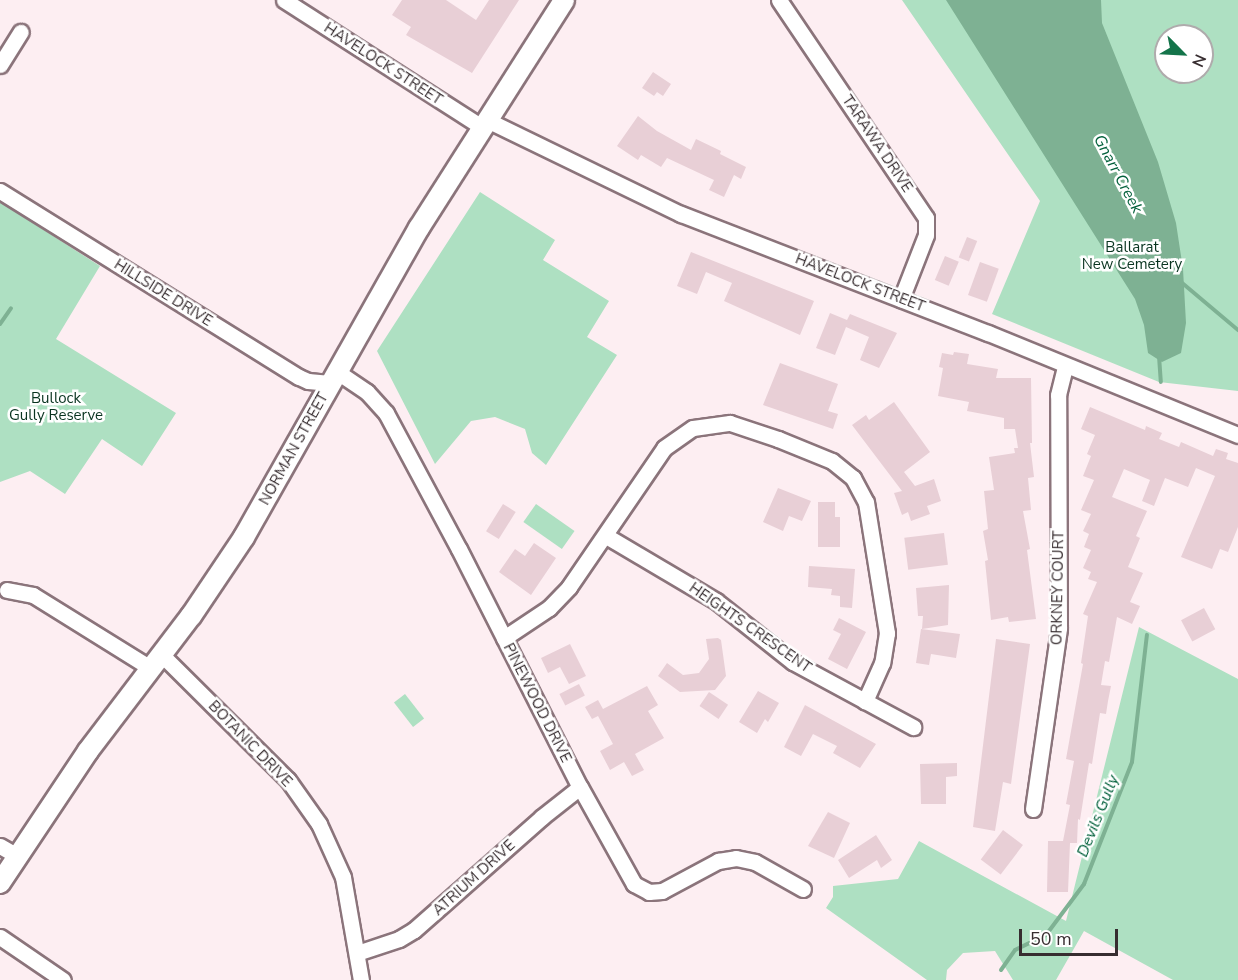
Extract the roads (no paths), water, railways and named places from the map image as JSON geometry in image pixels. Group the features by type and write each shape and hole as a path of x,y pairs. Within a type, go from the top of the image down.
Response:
{"street":[{"name":"HAVELOCK STREET","path":"284,0 484,124 681,214 901,299 1238,435"},
{"name":"NORMAN STREET","path":"0,883 88,752 157,662 244,537 419,228 564,0"},
{"name":"TARAWA DRIVE","path":"779,0 926,218 926,235 901,299"},
{"path":"0,65 21,32"},
{"name":"HILLSIDE DRIVE","path":"0,191 299,377 308,381 333,377"},
{"name":"ORKNEY COURT","path":"1033,809 1059,628 1058,395 1065,366"},
{"name":"PINEWOOD DRIVE","path":"333,377 367,392 386,413 629,878 643,890 662,891 718,861 736,858 755,862 803,889"},
{"path":"504,638 559,598 606,536 664,448 693,428 719,423 741,425 832,461 853,478 866,502 887,633 884,656 865,701"},
{"name":"HEIGHTS CRESCENT","path":"606,536 716,601 793,662 913,727"},
{"name":"BOTANIC DRIVE","path":"7,590 33,595 157,662 288,780 319,824 343,877 361,980"},
{"name":"ATRIUM DRIVE","path":"357,953 399,939 414,930 542,817 580,787"},
{"path":"0,846 17,856"},
{"path":"0,937 63,980"}],"water":[{"path":"946,0 1101,0 1102,23 1158,162 1176,223 1183,269 1186,323 1181,353 1162,362 1148,353 1144,325 1135,299"}],"waterway":[{"name":"Gnarr Creek","path":"1181,282 1238,330"},
{"path":"0,324 11,308"},
{"name":"Devils Gully","path":"1159,356 1161,382"},
{"name":"Devils Gully","path":"1001,970 1015,950 1046,935 1084,884 1132,762 1147,635"}],"park label":[{"name":"Ballarat New Cemetery","path":"1132,256"},
{"name":"Bullock Gully Reserve","path":"56,406"}]}
